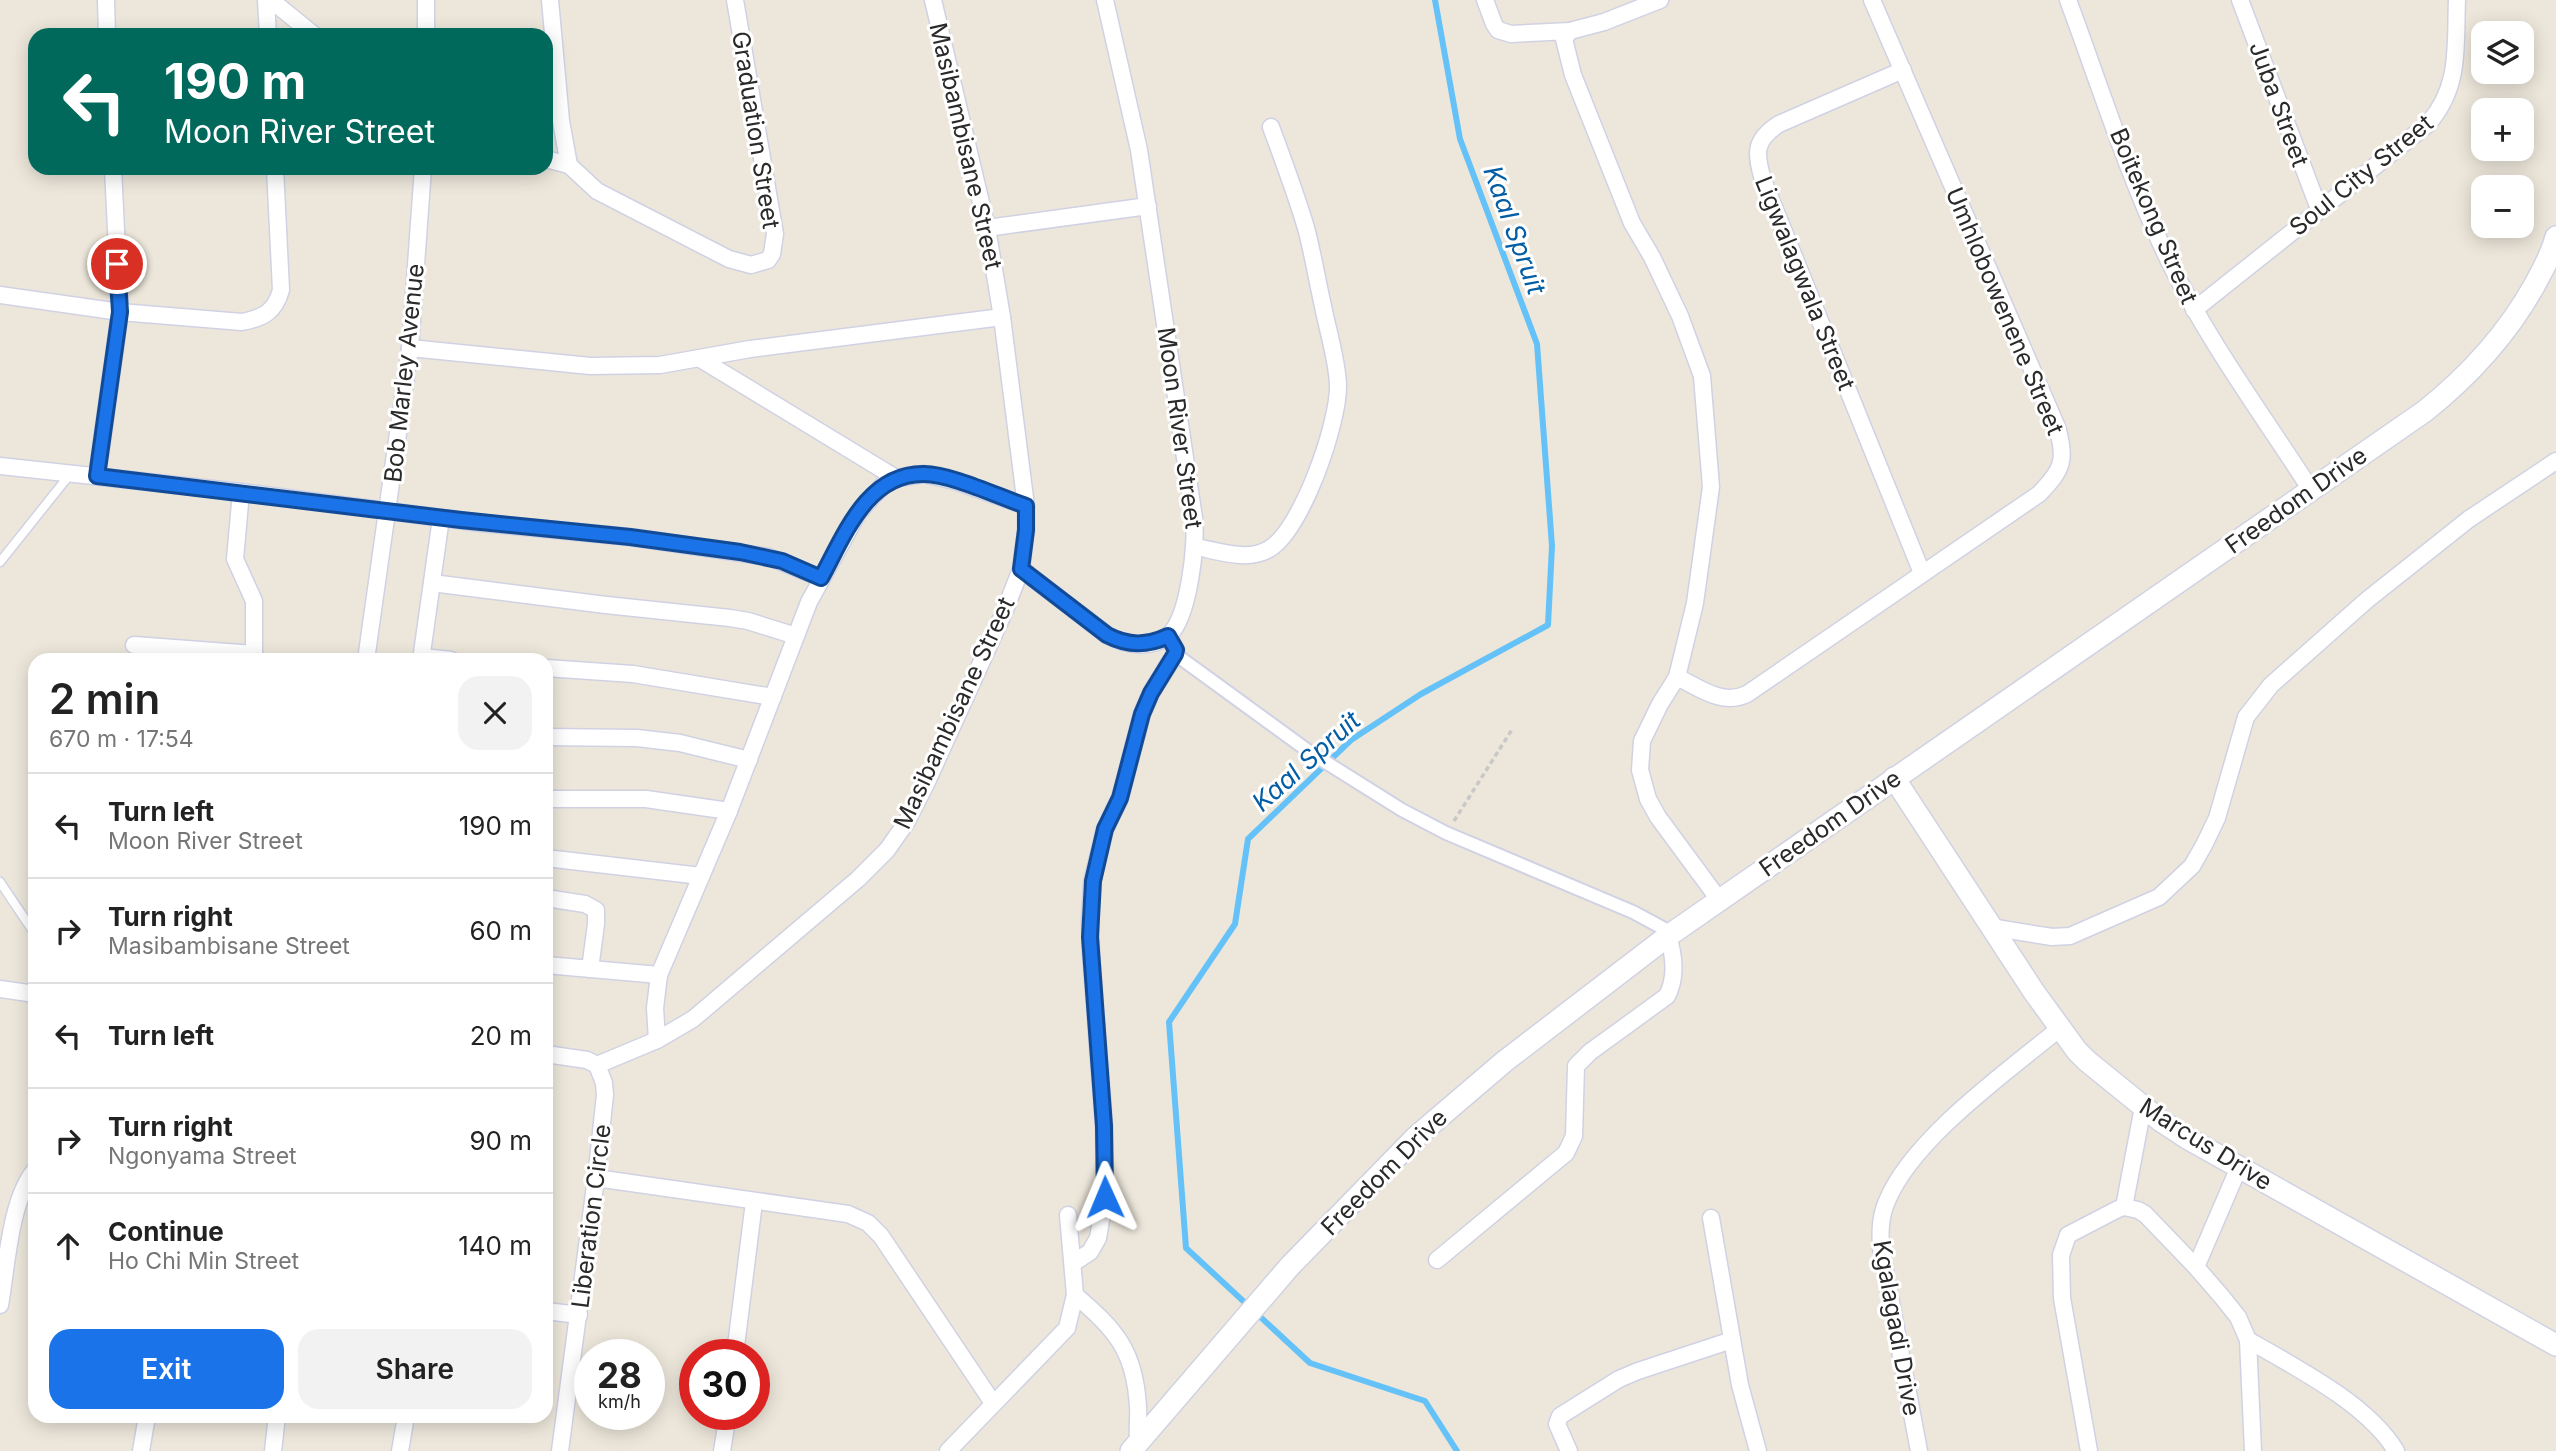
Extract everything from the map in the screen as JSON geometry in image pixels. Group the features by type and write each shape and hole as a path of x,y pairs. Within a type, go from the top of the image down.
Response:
{"street":[{"path":"106,0 107,28"},
{"path":"268,0 268,28"},
{"path":"268,0 305,28"},
{"path":"426,0 426,28"},
{"path":"550,0 553,28"},
{"name":"Graduation Street","path":"569,165 597,191 729,259 751,265 768,260 772,254 775,234 735,0"},
{"name":"Masibambisane Street","path":"597,1065 657,1040 686,1024 858,879 887,850 906,823 926,783 1005,611 1021,569 1026,506 1002,317 987,228 933,0"},
{"name":"Moon River Street","path":"1105,0 1148,206 1194,518 1196,547 1192,574 1181,614 1168,636"},
{"path":"1485,0 1494,24 1504,33 1570,31 1604,22 1660,0"},
{"name":"Umhlobowenene Street","path":"1678,677 1717,697 1741,697 2039,494 2060,470 2063,459 2057,428 1872,0"},
{"name":"Boitekong Street","path":"2068,0 2139,192 2167,258 2194,310 2311,490"},
{"name":"Juba Street","path":"2241,0 2319,209"},
{"name":"Soul City Street","path":"2194,310 2428,124 2444,105 2452,79 2457,0"},
{"path":"1570,31 1564,39 1566,52 1590,120 1632,223 1653,257 1679,316 1702,376 1710,467 1710,502 1695,603 1678,677 1660,704 1642,741 1642,778 1648,799 1658,817 1720,901"},
{"path":"553,33 561,121 569,165 553,161"},
{"name":"Ligwalagwala Street","path":"1903,70 1779,124 1763,136 1759,143 1757,159 1763,180 1922,573"},
{"path":"1196,547 1245,555 1262,552 1275,544 1303,506 1312,488 1338,398 1336,367 1312,253 1296,196 1271,127"},
{"path":"97,476 120,312 113,175"},
{"path":"0,295 120,312 242,322 257,319 268,314 277,305 281,290 275,175"},
{"name":"Bob Marley Avenue","path":"367,653 410,348 422,175"},
{"path":"987,228 1148,206"},
{"name":"Freedom Drive","path":"1137,1448 1205,1363 1290,1266 1416,1137 1446,1110 1602,984 1670,935 2452,390 2506,331 2554,250"},
{"path":"410,348 590,366 660,365 702,360 750,349 1002,317"},
{"path":"702,360 896,478"},
{"path":"1990,927 2052,937 2070,936 2159,897 2192,866 2204,845 2217,818 2246,717 2272,685 2367,600 2459,527 2556,461"},
{"path":"0,466 241,492 441,518 630,537 740,552 782,561 821,578"},
{"path":"657,1040 654,1008 659,975 729,811 796,636 821,578 858,513 884,484 896,478 930,474 1026,506"},
{"path":"241,492 235,559 254,601 254,653"},
{"path":"422,653 441,518"},
{"path":"1021,569 1119,642 1149,644 1168,636 1176,650 1142,714 1120,798 1105,829 1093,881 1091,954 1104,1113 1105,1197 1098,1238 1090,1252 1073,1263"},
{"path":"432,583 739,619 796,636"},
{"path":"134,645 214,653"},
{"path":"1175,654 1311,753 1402,810 1446,833 1633,912 1670,935 1674,960 1672,984 1667,996 1590,1052 1576,1066 1574,1136 1566,1153 1437,1260"},
{"path":"553,668 633,674 773,697"},
{"path":"553,737 637,738 680,743 749,760"},
{"name":"Marcus Drive","path":"1894,778 1990,927 2077,1051 2143,1107 2187,1138 2556,1346"},
{"path":"553,799 646,799 729,811"},
{"path":"553,859 701,876"},
{"path":"553,899 585,904 596,909 590,969"},
{"path":"553,966 659,975"},
{"path":"0,989 28,993"},
{"name":"Kgalagadi Drive","path":"1919,1451 1881,1249 1880,1227 1886,1202 1910,1163 1926,1144 2060,1028"},
{"path":"553,1055 587,1060 597,1065"},
{"name":"Liberation Circle","path":"560,1451 605,1095 604,1083 597,1065"},
{"path":"2124,1208 2143,1107"},
{"path":"2196,1267 2239,1167"},
{"path":"596,1178 848,1214 868,1223 881,1236 993,1403"},
{"path":"0,1305 18,1200 28,1180"},
{"path":"737,1339 754,1202"},
{"path":"2089,1451 2062,1298 2061,1255 2068,1235 2124,1208 2145,1214 2234,1311 2248,1339 2253,1451"},
{"path":"948,1451 1067,1328 1076,1295 1068,1215"},
{"path":"1711,1218 1740,1385 1758,1451"},
{"path":"1076,1295 1101,1317 1127,1351 1132,1365 1138,1405 1137,1448"},
{"path":"553,1312 579,1315"},
{"path":"2248,1339 2371,1419 2396,1451"},
{"path":"1569,1451 1557,1423 1560,1416 1638,1371 1732,1340"},
{"path":"141,1451 145,1423"},
{"path":"273,1451 276,1423"},
{"path":"400,1451 404,1423"},
{"path":"722,1451 725,1430"}],"lane":[{"path":"0,562 71,473"},
{"path":"0,881 28,923"}],"path":[{"path":"1446,833 1513,728"}],"waterway":[{"name":"Kaal Spruit","path":"1435,0 1460,139 1537,344 1552,546 1548,625 1421,694 1351,740 1248,839 1235,924 1169,1022 1186,1248 1310,1363 1425,1401 1457,1451"}],"route":[{"path":"117,264 120,312 97,476 740,552 782,561 821,578 858,513 873,494 896,478 930,474 1026,506 1021,569 1107,635 1119,642 1138,644 1149,644 1168,636 1176,650 1175,654 1151,693 1142,714 1120,798 1099,849 1093,881 1090,937 1099,1034 1105,1197"}]}
